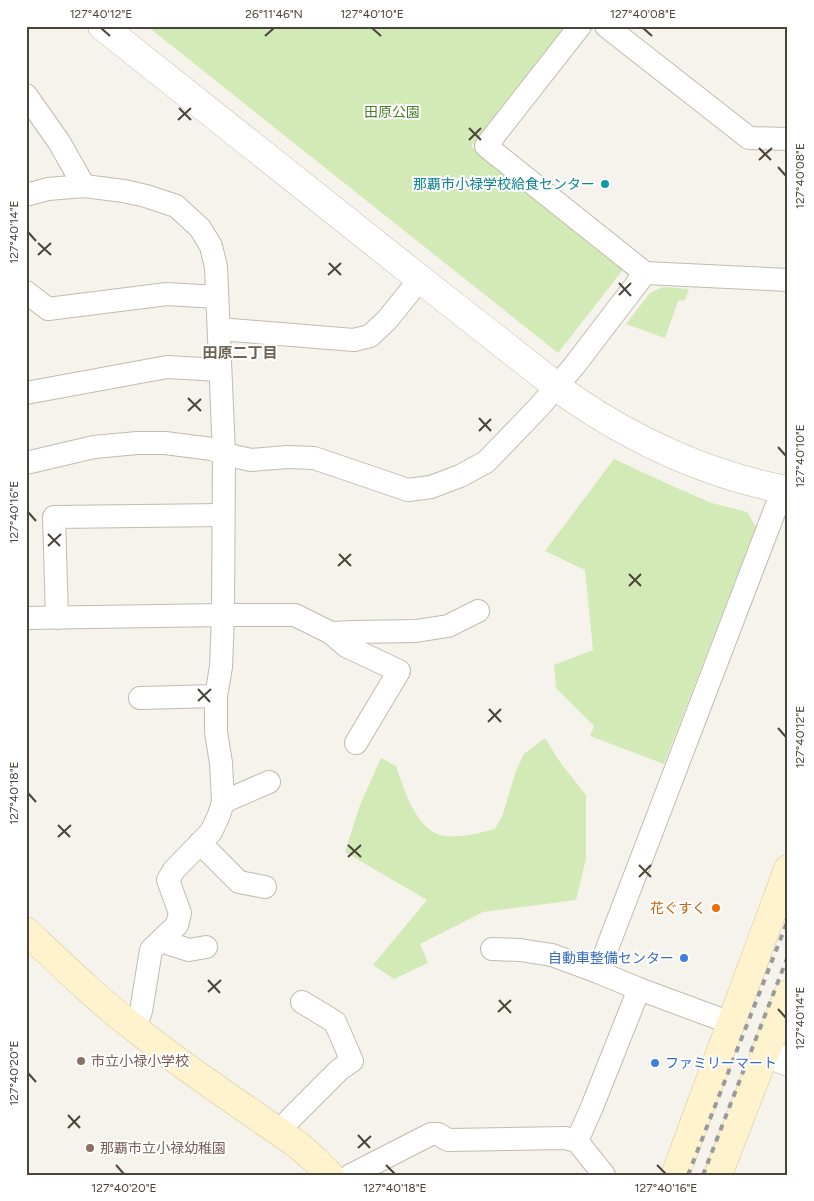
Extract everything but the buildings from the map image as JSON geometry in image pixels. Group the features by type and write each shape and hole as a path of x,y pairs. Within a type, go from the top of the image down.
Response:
{"main road":[{"path":"675,1175 788,869"},
{"path":"26,931 135,1029 167,1054 298,1145 330,1175"},
{"path":"718,1175 776,1057 788,994"}],"street":[{"path":"102,26 420,279 582,405 670,452 721,472 785,489 598,972"},
{"path":"580,26 486,146 645,273 788,280"},
{"path":"606,26 750,138 788,139"},
{"path":"26,95 59,142 84,186"},
{"path":"26,195 48,190 84,186 124,190 176,206 200,228 211,246 216,267 224,454 223,615 221,667 216,696 216,732 221,763 223,802 211,832 174,870 168,880 180,913 177,925 151,950 141,1011 135,1029"},
{"path":"26,464 94,447 137,443 164,444 212,449 224,454 251,460 287,457 314,458 408,490 431,487 460,476 486,462 539,407 574,366 645,273"},
{"path":"219,329 354,340 370,336 387,320 420,279"},
{"path":"26,292 48,309 167,294 217,297"},
{"path":"26,393 167,367 220,370"},
{"path":"57,618 54,517 223,515"},
{"path":"331,633 416,631 448,626 478,611"},
{"path":"26,618 295,615 331,633 346,646 399,671 356,743"},
{"path":"140,698 216,696"},
{"path":"223,802 269,782"},
{"path":"200,842 239,882 265,887"},
{"path":"161,941 189,950 206,947"},
{"path":"492,949 520,950 552,955 731,1023"},
{"path":"577,1141 640,989"},
{"path":"280,1132 291,1118 339,1070 352,1061 335,1022 302,1002"},
{"path":"351,1175 431,1134 438,1134 448,1140 564,1138 577,1141 604,1175"}],"green space":[{"name":"田原公園","path":"147,26 565,26 471,146 625,267 558,353"},
{"path":"663,287 689,289 685,300 678,301 665,338 626,324 650,293"},
{"path":"614,459 712,503 747,512 756,527 664,764 590,736 594,726 556,688 554,665 593,650 585,570 545,551"},
{"path":"545,738 560,762 586,795 586,859 576,900 483,912 420,944 428,963 394,979 373,965 427,900 345,852 360,805 381,758 396,766 413,809 427,827 435,833 445,836 464,836 495,829 503,814 516,771 524,754"}],"railway":[{"path":"688,1175 788,920"},
{"path":"703,1175 788,956"}],"place":[{"name":"那覇市小禄学校給食センター","path":"605,184"},
{"name":"花ぐすく","path":"716,908"},
{"name":"自動車整備センター","path":"684,958"},
{"name":"市立小禄小学校","path":"81,1061"},
{"name":"ファミリーマート","path":"655,1063"},
{"name":"那覇市立小禄幼稚園","path":"90,1148"}],"district":[{"name":"田原二丁目","path":"240,353"}]}
